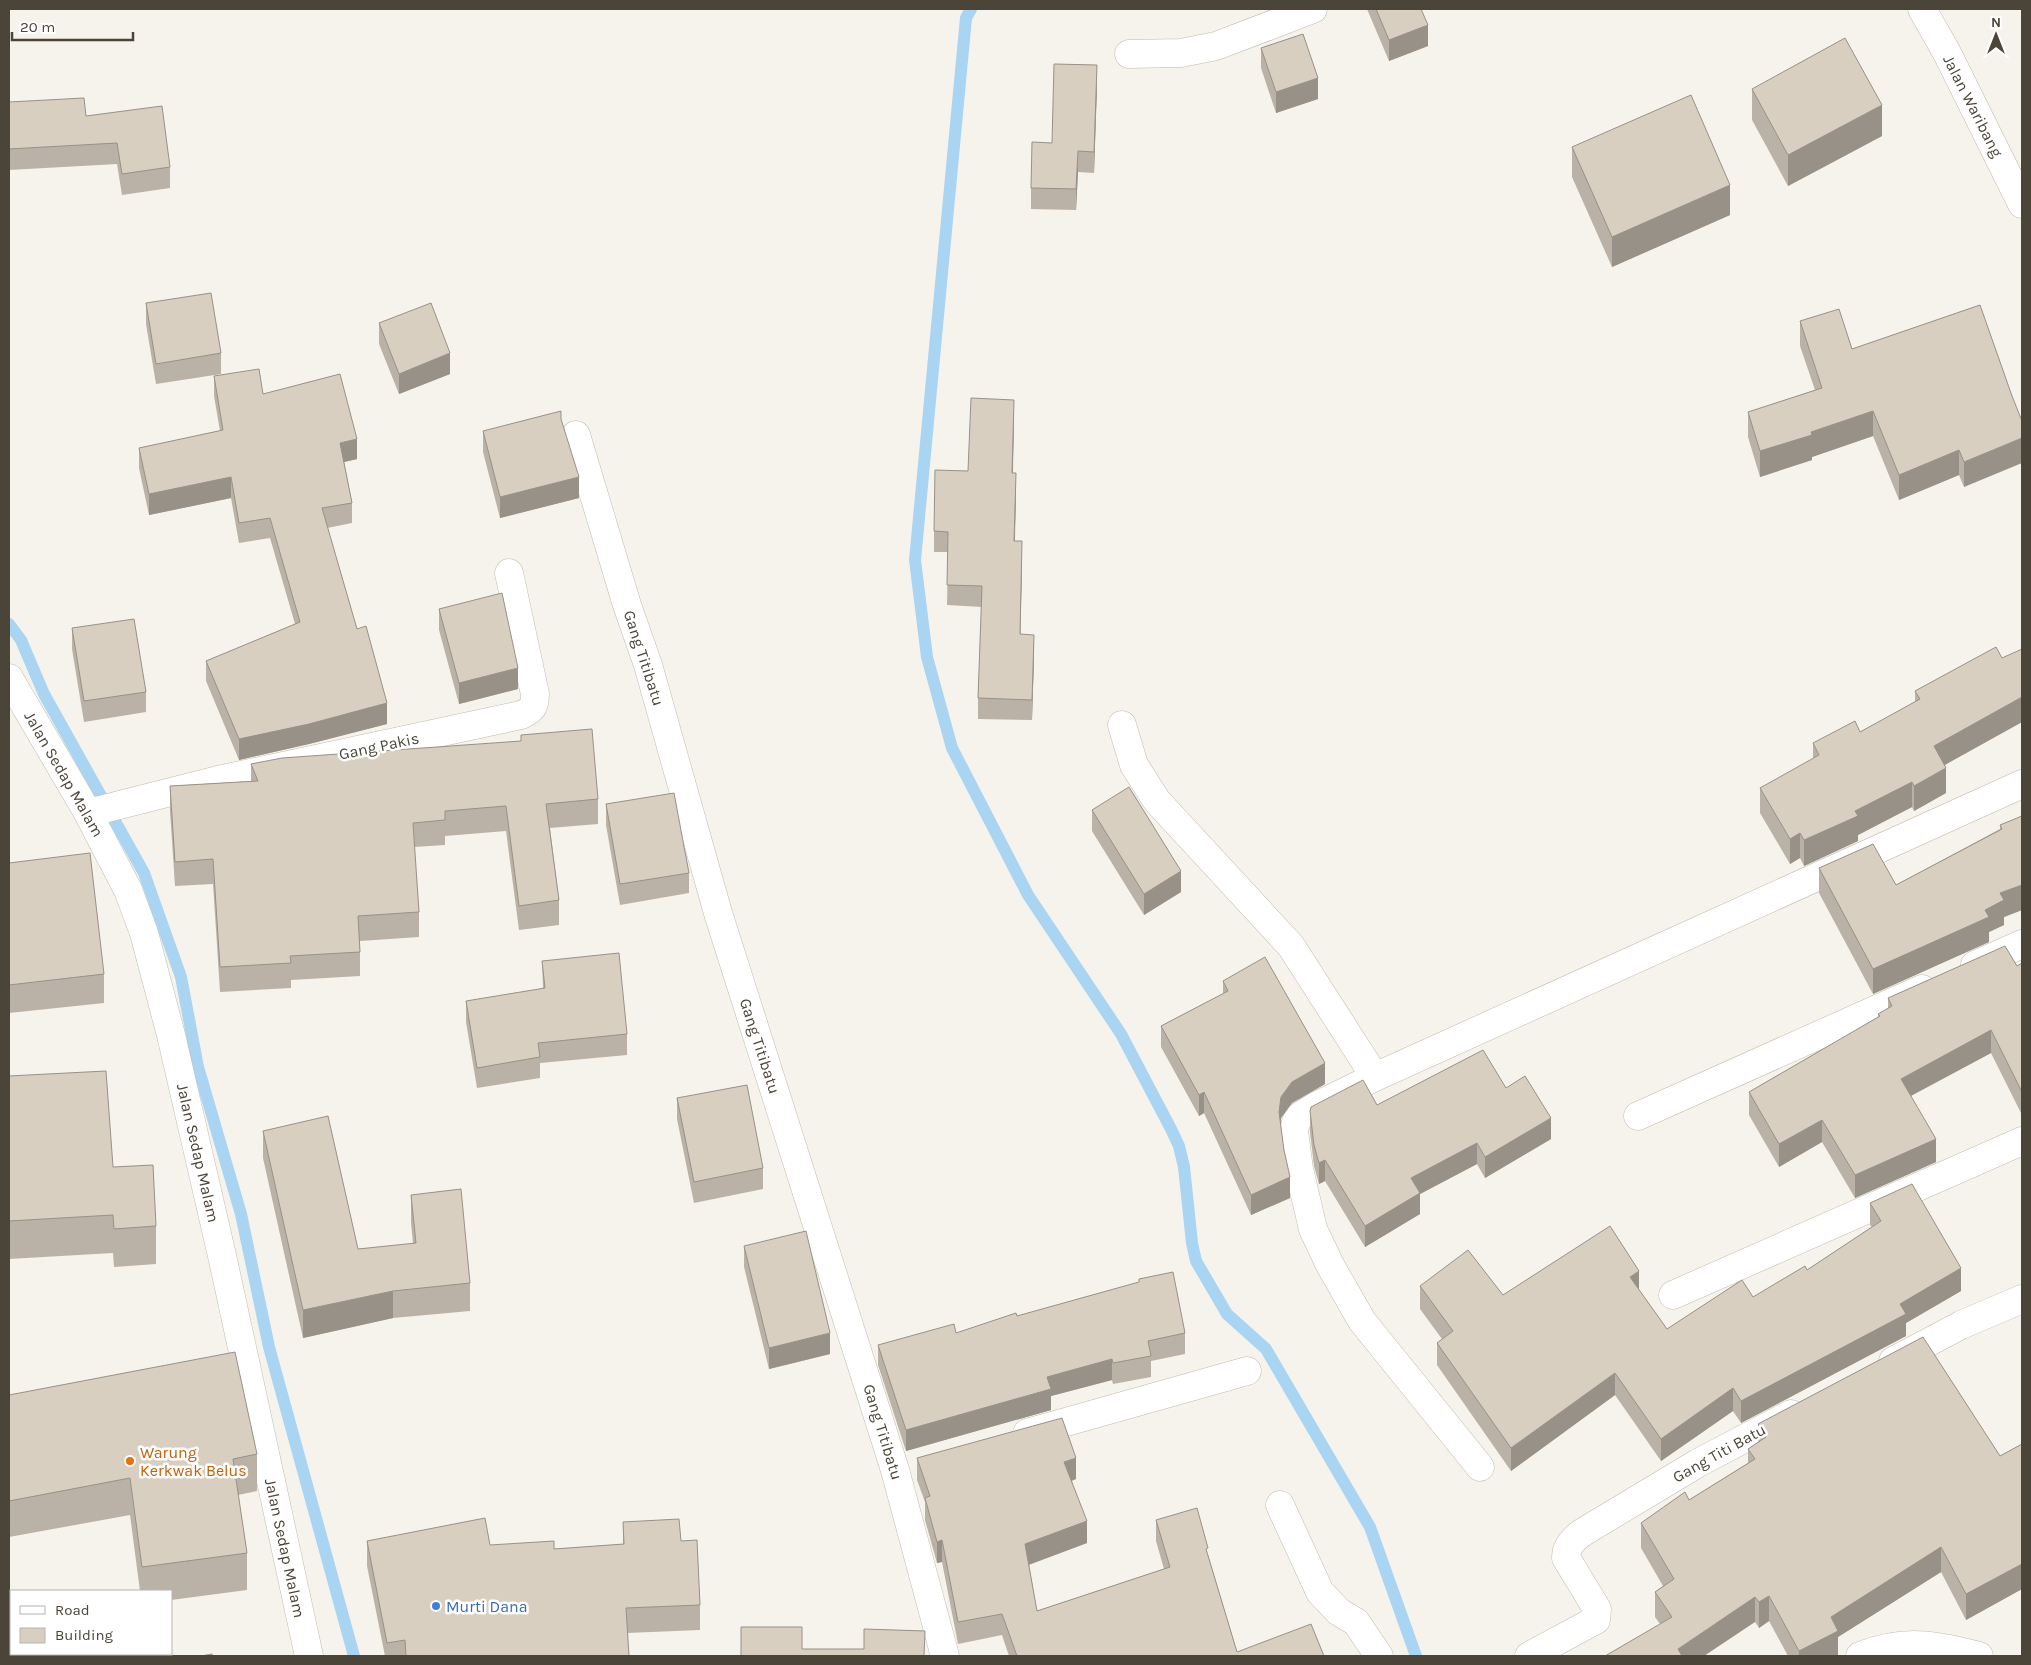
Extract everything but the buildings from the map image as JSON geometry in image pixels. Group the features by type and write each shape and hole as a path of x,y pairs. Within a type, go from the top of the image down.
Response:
{"street":[{"path":"1130,54 1181,53 1216,46 1313,9"},
{"name":"Jalan Waribang","path":"1922,9 1947,53 2022,204"},
{"name":"Gang Titibatu","path":"576,435 627,606 648,665 718,913 905,1467 945,1656"},
{"name":"Gang Pakis","path":"101,809 228,778 521,715 531,710 534,706 535,694 509,573"},
{"name":"Jalan Sedap Malam","path":"12,693 101,809 108,851 128,890 144,934 171,1035 223,1260 309,1656"},
{"path":"1122,725 1134,765 1157,801 1291,946 1375,1077"},
{"path":"1480,1467 1362,1321 1330,1265 1313,1229 1296,1148 1294,1131 1300,1116 1375,1077 2022,784"},
{"path":"81,856 108,851"},
{"path":"1638,1116 2022,944"},
{"path":"1673,1295 2022,1141"},
{"path":"1873,1371 1961,1325 2022,1299"},
{"path":"1000,1440 1247,1371"},
{"name":"Gang Titi Batu","path":"1529,1656 1595,1622 1597,1609 1566,1558 1568,1547 1580,1534 1698,1463 1812,1403"},
{"path":"1280,1505 1320,1592 1339,1612 1356,1622 1379,1656"},
{"path":"1860,1656 1879,1648 1919,1644 1979,1656"}],"waterway":[{"path":"971,9 966,18 915,560 927,657 952,748 1028,895 1121,1034 1179,1146 1184,1167 1192,1243 1196,1261 1227,1314 1266,1349 1370,1527 1416,1656"},
{"path":"9,624 21,640 44,694 144,873 181,977 198,1067 241,1214 269,1347 354,1656"}],"place":[{"name":"Warung Kerkwak Belus","path":"130,1461"},
{"name":"Murti Dana","path":"436,1606"}]}
